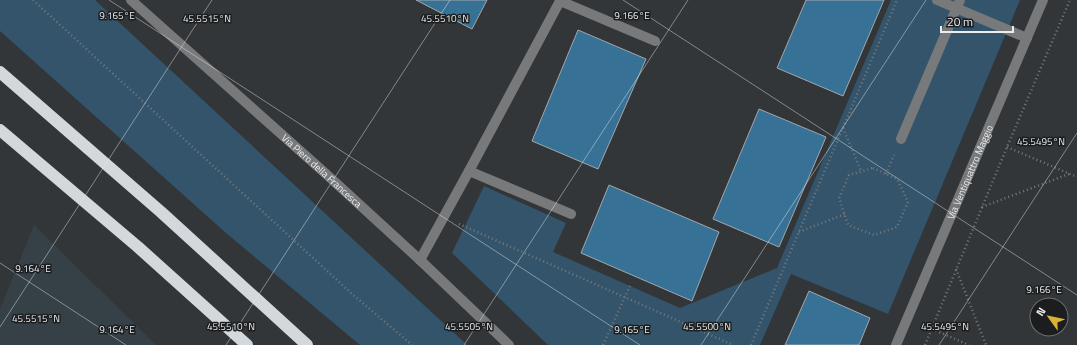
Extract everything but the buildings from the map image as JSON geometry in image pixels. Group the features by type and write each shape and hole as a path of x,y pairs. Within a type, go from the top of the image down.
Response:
{"highway":[{"path":"0,72 160,212 307,345"},
{"path":"0,130 138,247 247,345"}],"street":[{"name":"Via Piero della Francesca","path":"131,0 420,260 509,345"},
{"path":"936,0 958,4 1027,38"},
{"name":"Via Ventiquattro Maggio","path":"896,345 1043,0"},
{"path":"420,260 560,1 655,41"},
{"path":"901,139 958,4"},
{"path":"469,171 571,214"}],"path":[{"path":"33,0 351,293 412,345"},
{"path":"751,345 897,0"},
{"path":"925,345 1070,0"},
{"path":"843,128 861,171"},
{"path":"886,174 901,139"},
{"path":"1007,147 1077,177"},
{"path":"873,168 897,179 908,202 897,227 874,235 848,225 839,198 849,175 861,171 873,168"},
{"path":"982,208 1069,174"},
{"path":"799,232 845,214"},
{"path":"444,218 733,345"},
{"path":"956,269 986,345"},
{"path":"604,345 630,286"},
{"path":"932,329 968,345"}],"shaded area":[{"path":"0,0 95,0 467,345 360,345 226,233 0,31"},
{"path":"891,0 1020,0 888,314 791,274 760,345 548,345 452,253 484,186 566,223 553,252 680,308 777,268"},
{"path":"34,225 156,345 0,345 0,309"}]}
